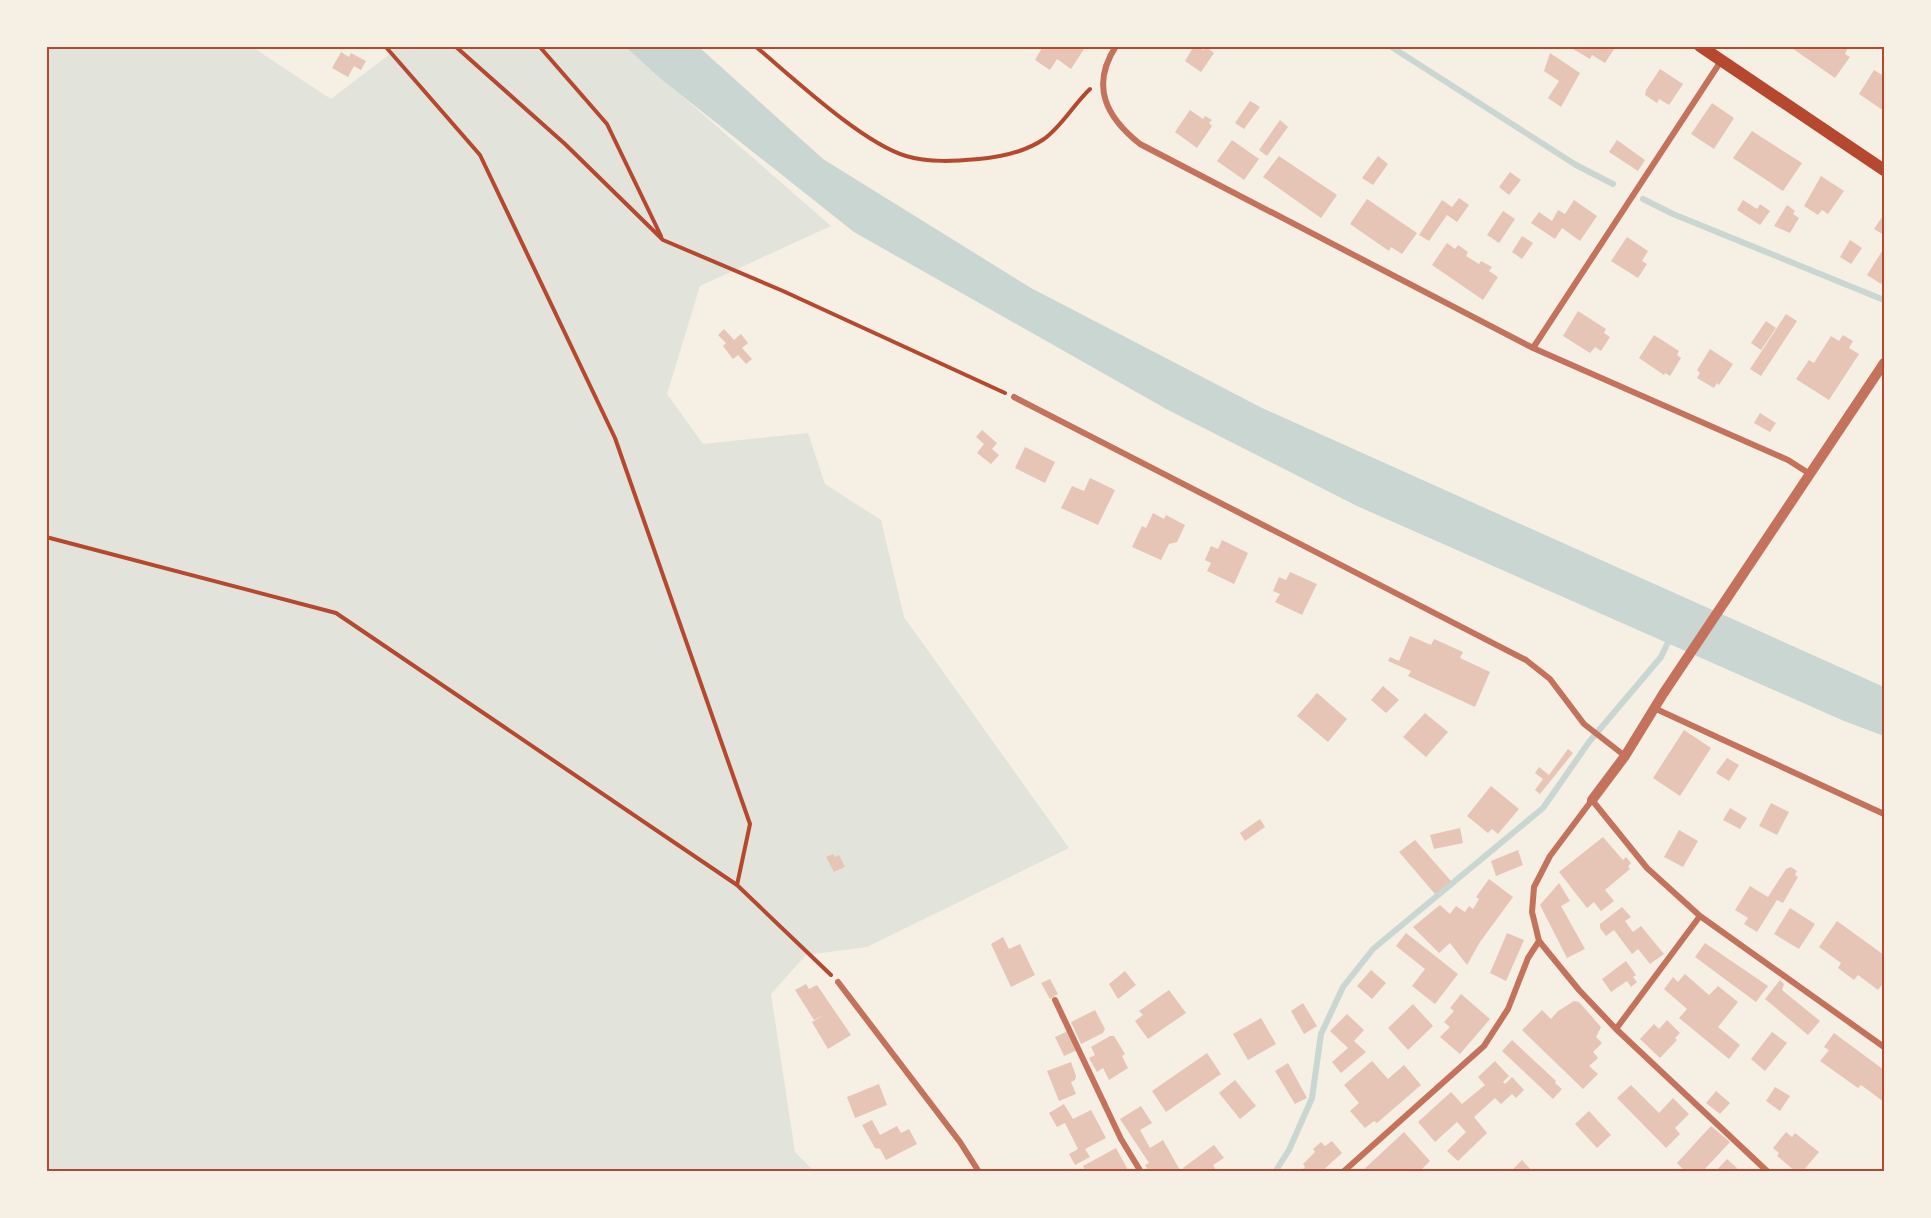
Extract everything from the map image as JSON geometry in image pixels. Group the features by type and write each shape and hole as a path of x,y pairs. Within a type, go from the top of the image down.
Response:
{"main road":[{"path":"1700,46 1884,170"}],"street":[{"path":"1116,46 1101,82 1110,110 1126,133 1140,144 1533,348 1788,460 1810,474"},
{"path":"1533,348 1721,61"},
{"path":"1768,1172 1616,1029 1579,990 1539,941 1532,912 1534,887 1550,856 1625,756 1663,694 1884,363"},
{"path":"1014,397 1526,660 1550,679 1584,724 1625,756"},
{"path":"1654,708 1884,814"},
{"path":"1592,801 1647,868 1700,916 1884,1047"},
{"path":"1616,1029 1700,916"},
{"path":"1343,1172 1484,1046 1508,1009 1528,958 1539,941"},
{"path":"838,982 960,1142 979,1172"},
{"path":"1055,1000 1121,1139 1141,1172"}],"path":[{"path":"386,46 480,155 615,438 750,824 737,885"},
{"path":"454,46 565,144 663,240 783,291 1014,397"},
{"path":"539,46 607,124 663,240"},
{"path":"755,46 861,131 894,152 921,159 958,161 987,158 1026,148 1045,138 1085,94 1101,82"},
{"path":"46,537 336,613 737,885 838,982"}],"shaded area":[{"path":"46,47 252,47 331,99 399,47 626,47 831,226 700,286 667,394 703,444 808,433 825,484 881,520 904,617 1069,848 867,947 806,955 771,994 795,1152 814,1171 47,1171"},
{"path":"626,47 699,47 823,159 1031,288 1262,408 1884,687 1884,736 1844,721 1357,506 1168,410 854,232 661,79"}],"building":[{"path":"1043,46 1086,46 1071,69 1057,59 1050,70 1035,60"},
{"path":"1194,46 1204,50 1206,47 1214,53 1201,72 1185,61"},
{"path":"1568,46 1616,46 1605,63 1592,55 1590,59"},
{"path":"1789,46 1849,46 1845,54 1850,57 1835,78"},
{"path":"341,52 349,57 351,53 366,61 361,70 354,66 348,77 332,68"},
{"path":"1550,53 1580,73 1561,107 1548,98 1559,81 1544,71"},
{"path":"1660,69 1683,84 1669,105 1659,99 1657,103 1645,95"},
{"path":"1874,70 1884,76 1884,111 1859,94"},
{"path":"1250,101 1260,107 1244,129 1235,123"},
{"path":"1712,103 1734,118 1714,149 1691,134"},
{"path":"1190,110 1203,119 1205,116 1212,120 1209,123 1212,126 1197,148 1175,132"},
{"path":"1280,120 1288,127 1267,156 1259,150"},
{"path":"1752,131 1802,163 1783,191 1733,158"},
{"path":"1232,140 1259,159 1244,180 1217,161"},
{"path":"1617,140 1645,160 1638,171 1609,152"},
{"path":"1279,156 1337,195 1321,218 1263,177"},
{"path":"1378,156 1388,164 1373,185 1362,178"},
{"path":"1510,172 1521,180 1509,195 1499,187"},
{"path":"1821,176 1844,191 1828,214 1822,210 1818,215 1804,206"},
{"path":"1459,198 1469,205 1457,222 1447,215 1429,241 1419,235 1442,200 1452,207"},
{"path":"1367,199 1417,233 1402,254 1391,247 1389,251 1350,224"},
{"path":"1574,200 1597,216 1580,241 1562,228 1555,239 1531,223 1539,212 1552,221 1558,210 1565,214"},
{"path":"1743,200 1757,209 1760,204 1770,211 1760,225 1737,210"},
{"path":"1787,205 1795,211 1793,214 1799,218 1790,233 1774,226"},
{"path":"1503,211 1515,219 1499,243 1487,235"},
{"path":"1884,214 1884,235 1874,229"},
{"path":"1522,236 1533,243 1522,259 1512,252"},
{"path":"1627,237 1648,251 1642,261 1647,264 1638,278 1611,261"},
{"path":"1850,240 1862,248 1851,264 1840,257"},
{"path":"1447,243 1455,249 1458,245 1468,252 1466,256 1479,264 1481,261 1492,267 1489,271 1498,277 1483,300 1432,265"},
{"path":"1884,248 1884,279 1881,284 1867,275"},
{"path":"1578,311 1606,329 1604,333 1610,337 1601,351 1595,347 1590,353 1563,336"},
{"path":"1786,314 1797,321 1761,376 1750,369"},
{"path":"1766,321 1776,328 1761,350 1751,343"},
{"path":"724,329 734,340 741,334 748,343 742,348 752,359 746,364 738,355 733,359 723,346 726,343 718,335"},
{"path":"1654,335 1679,351 1677,355 1681,358 1670,376 1665,373 1664,375 1639,358"},
{"path":"1843,335 1853,341 1849,348 1859,354 1829,400 1796,379 1809,360 1814,363 1831,336 1839,341"},
{"path":"1710,349 1733,364 1719,385 1717,383 1714,388 1697,378 1700,373 1697,370"},
{"path":"1760,413 1776,423 1770,432 1754,423"},
{"path":"982,430 997,443 992,449 999,455 991,464 977,453 984,444 976,437"},
{"path":"1025,447 1055,462 1045,483 1015,468"},
{"path":"1090,478 1115,490 1098,525 1061,508 1072,486 1084,491"},
{"path":"1153,513 1164,519 1166,515 1185,525 1177,542 1169,544 1161,560 1132,547 1142,526 1146,528"},
{"path":"1222,540 1248,553 1234,584 1207,571 1211,563 1205,560 1211,546 1218,549"},
{"path":"1290,572 1317,584 1302,615 1275,602 1280,594 1273,591 1279,577 1286,580"},
{"path":"1410,636 1431,645 1434,639 1463,652 1460,658 1490,672 1475,707 1408,676 1411,671 1388,661 1390,657 1399,661"},
{"path":"1383,686 1399,700 1386,713 1371,700"},
{"path":"1317,693 1347,719 1328,742 1297,716"},
{"path":"1425,713 1448,732 1426,757 1403,737"},
{"path":"1684,730 1711,748 1680,796 1653,778"},
{"path":"1568,749 1573,753 1540,794 1535,790 1543,779 1535,773 1539,767 1549,775"},
{"path":"1727,758 1739,765 1729,781 1716,773"},
{"path":"1491,786 1519,809 1498,834 1492,829 1488,833 1467,816"},
{"path":"1771,803 1789,812 1777,835 1759,826"},
{"path":"1730,808 1747,818 1740,829 1723,820"},
{"path":"1260,819 1265,827 1245,841 1240,833"},
{"path":"1460,828 1463,843 1434,849 1430,835"},
{"path":"1679,830 1698,841 1683,867 1664,857"},
{"path":"1603,837 1623,860 1626,857 1631,863 1628,866 1630,869 1605,890 1614,901 1601,911 1594,902 1587,908 1559,872"},
{"path":"1415,840 1451,881 1435,894 1399,852"},
{"path":"1518,850 1523,865 1496,876 1491,861"},
{"path":"833,854 835,857 839,855 845,867 834,872 826,857"},
{"path":"1791,867 1797,871 1795,875 1798,877 1783,903 1777,900 1757,932 1744,924 1748,918 1735,910 1750,886 1768,897 1786,869"},
{"path":"1489,879 1513,897 1480,942 1467,965 1450,943 1439,953 1413,927 1440,905 1450,914 1456,906 1465,912 1469,906 1473,909 1479,899 1476,897"},
{"path":"1559,883 1570,901 1561,906 1585,949 1567,958 1540,905"},
{"path":"1622,907 1631,917 1625,921 1633,932 1641,926 1664,954 1650,964 1638,949 1632,954 1614,930 1606,936 1600,928 1600,924"},
{"path":"1790,908 1815,924 1799,949 1774,934"},
{"path":"1837,921 1884,955 1884,982 1878,990 1858,975 1854,980 1838,968 1841,963 1819,947"},
{"path":"1406,933 1458,974 1435,1004 1412,986 1425,969 1396,946"},
{"path":"1507,933 1524,940 1506,981 1490,973"},
{"path":"1003,937 1009,949 1020,944 1035,975 1011,987 991,944"},
{"path":"1705,943 1768,986 1756,1002 1695,957"},
{"path":"1626,961 1636,975 1633,977 1637,982 1631,987 1627,981 1611,992 1602,979"},
{"path":"1371,970 1386,983 1372,999 1357,986"},
{"path":"1125,971 1136,985 1118,999 1109,984"},
{"path":"1685,974 1709,995 1718,986 1738,1002 1718,1027 1740,1045 1729,1059 1679,1018 1687,1009 1664,989 1673,977 1678,982"},
{"path":"1050,979 1058,994 1050,999 1041,983"},
{"path":"1780,980 1784,984 1782,990 1820,1021 1808,1035 1765,999"},
{"path":"806,984 809,989 817,985 851,1035 828,1049 812,1022 824,1015 814,1020 795,990"},
{"path":"1169,990 1186,1013 1148,1039 1135,1021 1143,1015 1139,1011"},
{"path":"1461,994 1490,1019 1460,1054 1440,1037 1450,1027 1444,1022 1454,1011 1450,1008"},
{"path":"1574,1001 1579,1002 1601,1027 1596,1037 1602,1043 1593,1052 1598,1058 1589,1066 1598,1074 1583,1089 1522,1030 1542,1010 1551,1019 1558,1011"},
{"path":"1303,1003 1317,1026 1304,1034 1291,1011"},
{"path":"1413,1004 1433,1026 1408,1050 1388,1028"},
{"path":"1095,1010 1105,1029 1103,1033 1081,1044 1071,1022"},
{"path":"1347,1014 1364,1030 1354,1041 1366,1052 1341,1073 1332,1062 1348,1048 1330,1031"},
{"path":"1261,1018 1276,1044 1248,1060 1233,1034"},
{"path":"1667,1020 1680,1033 1675,1038 1677,1040 1660,1058 1640,1039 1654,1024 1659,1029"},
{"path":"1068,1031 1077,1050 1064,1056 1055,1037"},
{"path":"1772,1032 1787,1043 1765,1071 1751,1059"},
{"path":"1834,1033 1884,1070 1884,1102 1861,1085 1858,1088 1820,1061 1829,1050 1824,1047"},
{"path":"1114,1036 1125,1054 1122,1056 1128,1068 1109,1080 1103,1068 1097,1072 1089,1058 1095,1055 1091,1047"},
{"path":"1512,1040 1562,1089 1553,1099 1502,1051"},
{"path":"1207,1053 1221,1074 1166,1112 1152,1091"},
{"path":"1372,1061 1388,1079 1404,1065 1421,1085 1377,1123 1374,1121 1365,1128 1350,1111 1359,1103 1344,1085"},
{"path":"1495,1061 1509,1076 1503,1082 1505,1084 1512,1077 1524,1090 1516,1098 1512,1094 1501,1104 1495,1098 1474,1117 1487,1133 1458,1161 1447,1151 1466,1132 1457,1122 1435,1142 1418,1122 1451,1092 1462,1104 1485,1085 1478,1077"},
{"path":"1071,1062 1076,1076 1071,1082 1076,1094 1059,1101 1047,1071"},
{"path":"1288,1063 1307,1098 1295,1104 1275,1071"},
{"path":"1235,1080 1256,1106 1240,1119 1219,1093"},
{"path":"879,1084 887,1105 855,1118 847,1097"},
{"path":"1631,1085 1659,1113 1673,1098 1689,1114 1675,1128 1680,1134 1666,1148 1617,1098"},
{"path":"1775,1087 1790,1096 1780,1111 1766,1101"},
{"path":"1716,1091 1730,1103 1720,1114 1706,1103"},
{"path":"1064,1104 1073,1119 1091,1110 1106,1138 1085,1149 1090,1157 1075,1165 1069,1154 1078,1149 1065,1123 1057,1127 1049,1113"},
{"path":"1141,1106 1152,1123 1140,1130 1150,1148 1163,1140 1181,1172 1149,1172 1145,1165 1149,1163 1120,1119"},
{"path":"1589,1111 1611,1135 1597,1148 1575,1124"},
{"path":"872,1120 880,1135 897,1126 901,1133 909,1129 917,1144 886,1160 880,1149 875,1148 862,1125"},
{"path":"1711,1126 1730,1142 1702,1172 1686,1172 1677,1163"},
{"path":"1404,1132 1430,1161 1419,1172 1361,1172"},
{"path":"1786,1132 1792,1137 1795,1133 1819,1152 1802,1172 1796,1172 1777,1156 1779,1153 1773,1148"},
{"path":"1332,1141 1342,1153 1321,1172 1300,1172 1305,1167 1303,1164 1315,1152 1313,1149 1321,1142 1325,1146"},
{"path":"1214,1145 1224,1158 1213,1165 1217,1172 1185,1172 1183,1168"},
{"path":"1116,1148 1128,1170 1086,1172 1083,1166"},
{"path":"1727,1159 1737,1168 1734,1172 1715,1172"},
{"path":"1522,1160 1533,1172 1510,1172"}],"waterway":[{"path":"1390,46 1576,165 1613,184"},
{"path":"1643,199 1673,214 1884,300"},
{"path":"1275,1172 1289,1150 1312,1098 1321,1034 1343,987 1373,949 1543,808 1589,742 1661,657 1671,636"}]}
